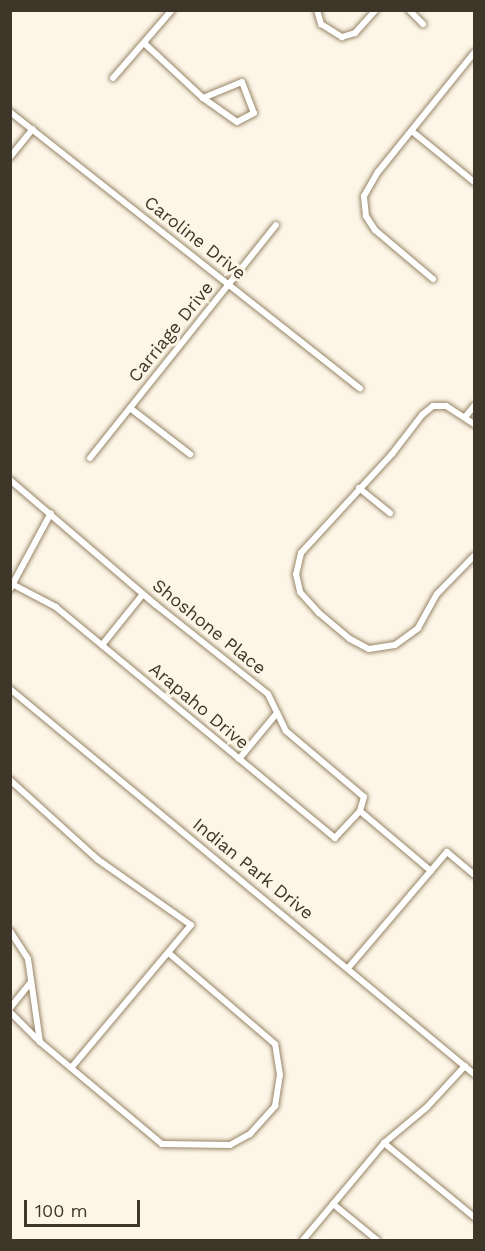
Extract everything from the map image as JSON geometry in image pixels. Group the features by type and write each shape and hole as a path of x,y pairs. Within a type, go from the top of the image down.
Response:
{"street":[{"path":"113,78 172,10"},
{"path":"317,10 321,24 342,37 355,33 376,10"},
{"path":"409,10 423,24"},
{"path":"144,42 203,98 237,122 254,113 242,82 203,98"},
{"path":"433,279 375,230 366,216 364,196 378,172 413,132 474,53"},
{"name":"Caroline Drive","path":"10,112 360,388"},
{"path":"10,157 33,129"},
{"path":"413,132 474,182"},
{"name":"Carriage Drive","path":"90,458 276,225"},
{"path":"474,424 466,416 446,406 433,406 301,553 296,574 300,592 350,639 369,649 395,645 418,628 437,594 474,556"},
{"path":"466,416 474,406"},
{"path":"130,408 190,454"},
{"name":"Shoshone Place","path":"10,480 143,594 268,694 286,731 364,797 360,811"},
{"path":"358,488 390,513"},
{"path":"11,586 51,513"},
{"name":"Arapaho Drive","path":"11,586 56,607 335,838 360,811"},
{"path":"102,645 143,594"},
{"name":"Indian Park Drive","path":"10,689 349,967 474,1074"},
{"path":"239,759 277,713"},
{"path":"10,780 97,859 191,925 72,1067"},
{"path":"360,811 431,871"},
{"path":"349,967 447,852 474,875"},
{"path":"10,931 28,959 40,1042"},
{"path":"10,1012 40,1042 162,1144 230,1145 250,1134 275,1106 280,1059 275,1044 169,953"},
{"path":"10,1008 30,982"},
{"path":"303,1240 384,1143 427,1107 465,1066"},
{"path":"384,1143 474,1217"},
{"path":"333,1204 377,1240"}]}
